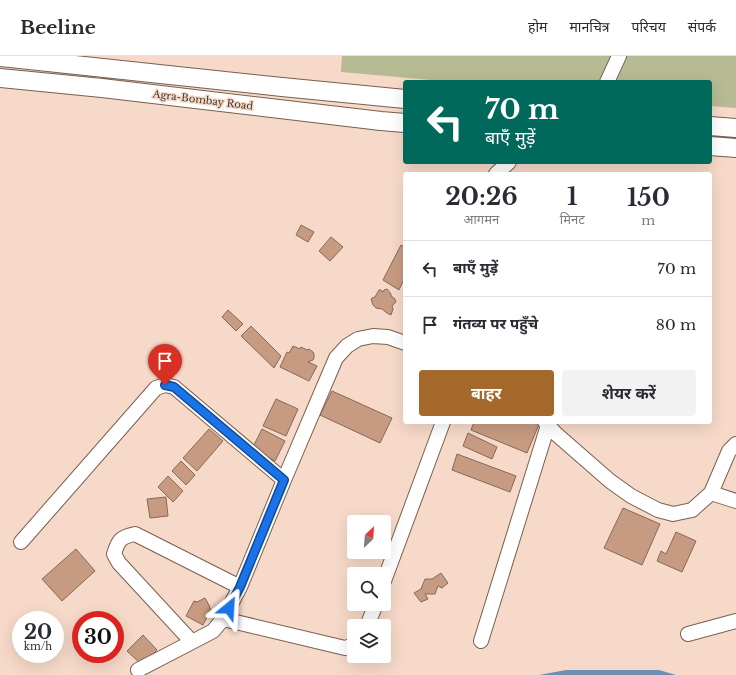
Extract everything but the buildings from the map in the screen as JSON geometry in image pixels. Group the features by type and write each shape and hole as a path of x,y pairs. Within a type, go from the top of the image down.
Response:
{"main road":[{"name":"Agra-Bombay Road","path":"0,57 282,88 403,99"},
{"name":"Agra-Bombay Road","path":"0,78 102,88 403,123"},
{"path":"712,126 736,128"},
{"path":"712,146 736,148"}],"street":[{"path":"608,80 619,56"},
{"path":"498,172 507,164"},
{"path":"138,670 213,631 223,619 240,587 336,358 347,346 358,340 373,336 388,337 403,342"},
{"path":"21,542 156,388 165,385 174,387 284,480"},
{"path":"389,567 442,424"},
{"path":"481,641 546,424 610,481 631,496 658,510 673,514 692,510 711,493 729,451 736,444"},
{"path":"711,493 736,501"},
{"path":"192,642 119,563 114,554 117,542 127,536 135,534 240,587"},
{"path":"223,619 347,647"},
{"path":"688,634 736,621"}],"green space":[{"path":"342,56 736,56 736,108 712,106 712,80 431,80 341,72"}],"water":[{"path":"566,670 659,670 676,675 539,675"}],"route":[{"path":"165,385 174,387 284,480 240,587 229,608"}]}
